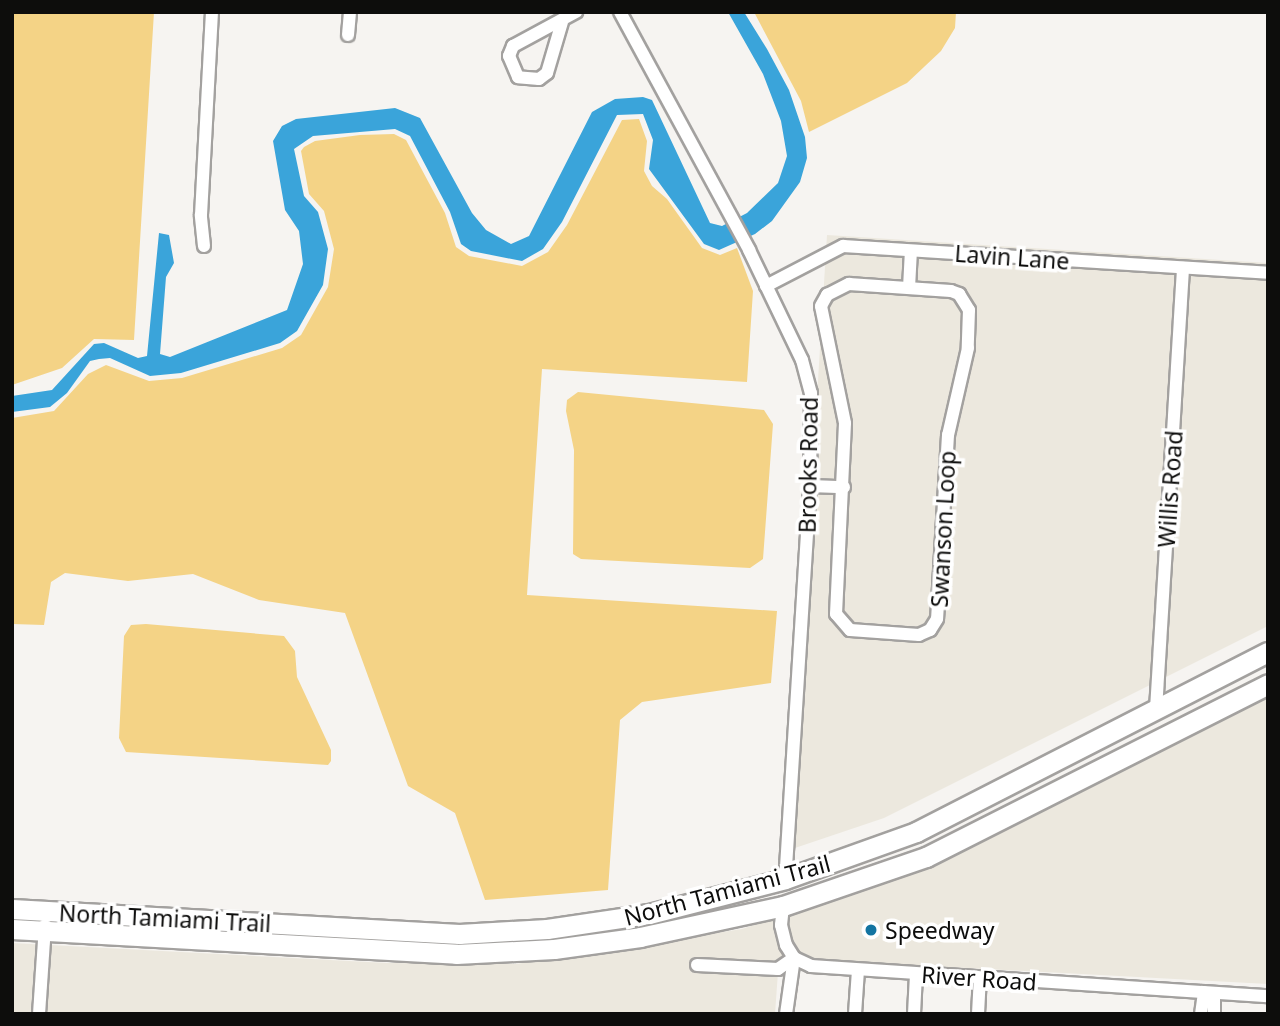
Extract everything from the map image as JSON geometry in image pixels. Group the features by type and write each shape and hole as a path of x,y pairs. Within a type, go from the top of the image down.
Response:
{"main road":[{"name":"North Tamiami Trail","path":"12,929 45,921 459,934 547,929 649,914 785,879 916,832 1268,652"},
{"name":"North Tamiami Trail","path":"12,909 45,921 343,948 456,954 554,949 739,918 783,906 926,857 1268,684"},
{"path":"1130,755 1148,733 1156,710"},
{"path":"783,906 796,887 832,863"},
{"path":"739,918 771,896 785,879"},
{"path":"343,948 378,944 395,931"},
{"path":"404,951 416,940 459,934"}],"street":[{"path":"204,246 201,215 212,12"},
{"path":"348,35 350,12"},
{"path":"562,22 547,73 539,79 518,77 509,56 513,46 524,36 562,22 576,12"},
{"name":"Brooks Road","path":"620,12 749,250 802,360 811,393 810,486 785,879"},
{"name":"Lavin Lane","path":"766,286 843,246 1268,273"},
{"path":"909,288 911,250"},
{"name":"Willis Road","path":"1156,710 1182,268"},
{"name":"Swanson Loop","path":"849,284 959,294 969,310 968,348 948,435 937,619 924,634 858,631 838,620 844,487 844,414 821,306 827,295 849,284"},
{"path":"810,486 844,487"},
{"path":"783,906 782,935 794,958 786,1014"},
{"path":"39,1014 45,921"},
{"path":"697,965 778,970 794,958"},
{"name":"River Road","path":"794,958 811,966 858,970 1268,996"},
{"path":"855,1014 858,970"},
{"path":"914,1014 916,974"},
{"path":"978,1014 980,978"},
{"path":"1201,1014 1209,993"},
{"path":"1209,993 1214,1014"}],"shaded area":[{"path":"12,12 154,12 134,340 94,339 62,368 12,385"},
{"path":"754,12 956,12 955,28 941,51 907,83 809,132 801,101"},
{"path":"639,119 647,141 644,171 652,186 667,199 702,248 720,255 737,248 753,291 747,382 542,369 527,595 777,611 771,683 642,702 620,720 608,890 485,900 455,813 408,786 345,613 259,600 193,574 128,581 65,573 51,582 44,625 12,624 12,418 54,411 88,374 106,365 149,381 182,378 282,348 301,335 328,287 334,249 324,211 309,194 301,151 304,147 315,141 360,135 394,134 406,140 445,213 456,247 469,256 522,266 548,252 567,225 622,120"},
{"path":"827,235 1268,263 1268,626 884,818 789,850"},
{"path":"578,392 764,410 773,424 763,559 750,568 581,559 573,554 574,450 566,411 567,400"},
{"path":"131,625 284,636 295,651 297,677 331,750 331,761 328,765 126,752 119,738 124,636"},
{"path":"1268,694 1268,984 779,958 775,1014 12,1014 12,943 387,963 516,964 742,929 887,882"}],"water":[{"path":"728,12 744,12 767,49 789,90 805,137 807,158 800,182 772,221 755,234 719,250 704,244 649,169 653,140 643,114 617,115 562,222 543,249 522,261 471,251 461,244 450,212 410,136 395,129 313,136 294,149 304,196 318,212 328,249 323,285 297,331 280,343 181,373 150,376 110,358 90,361 67,393 50,407 12,412 12,396 52,390 94,344 104,343 138,358 147,356 159,233 169,235 174,263 166,277 160,354 170,357 287,310 303,264 299,231 285,210 273,141 282,126 296,119 395,108 420,118 472,213 486,230 511,244 529,236 592,112 615,99 643,97 652,100 710,223 722,226 747,213 778,183 787,156 781,121 763,74"}],"place":[{"name":"Speedway","path":"871,930"}]}
